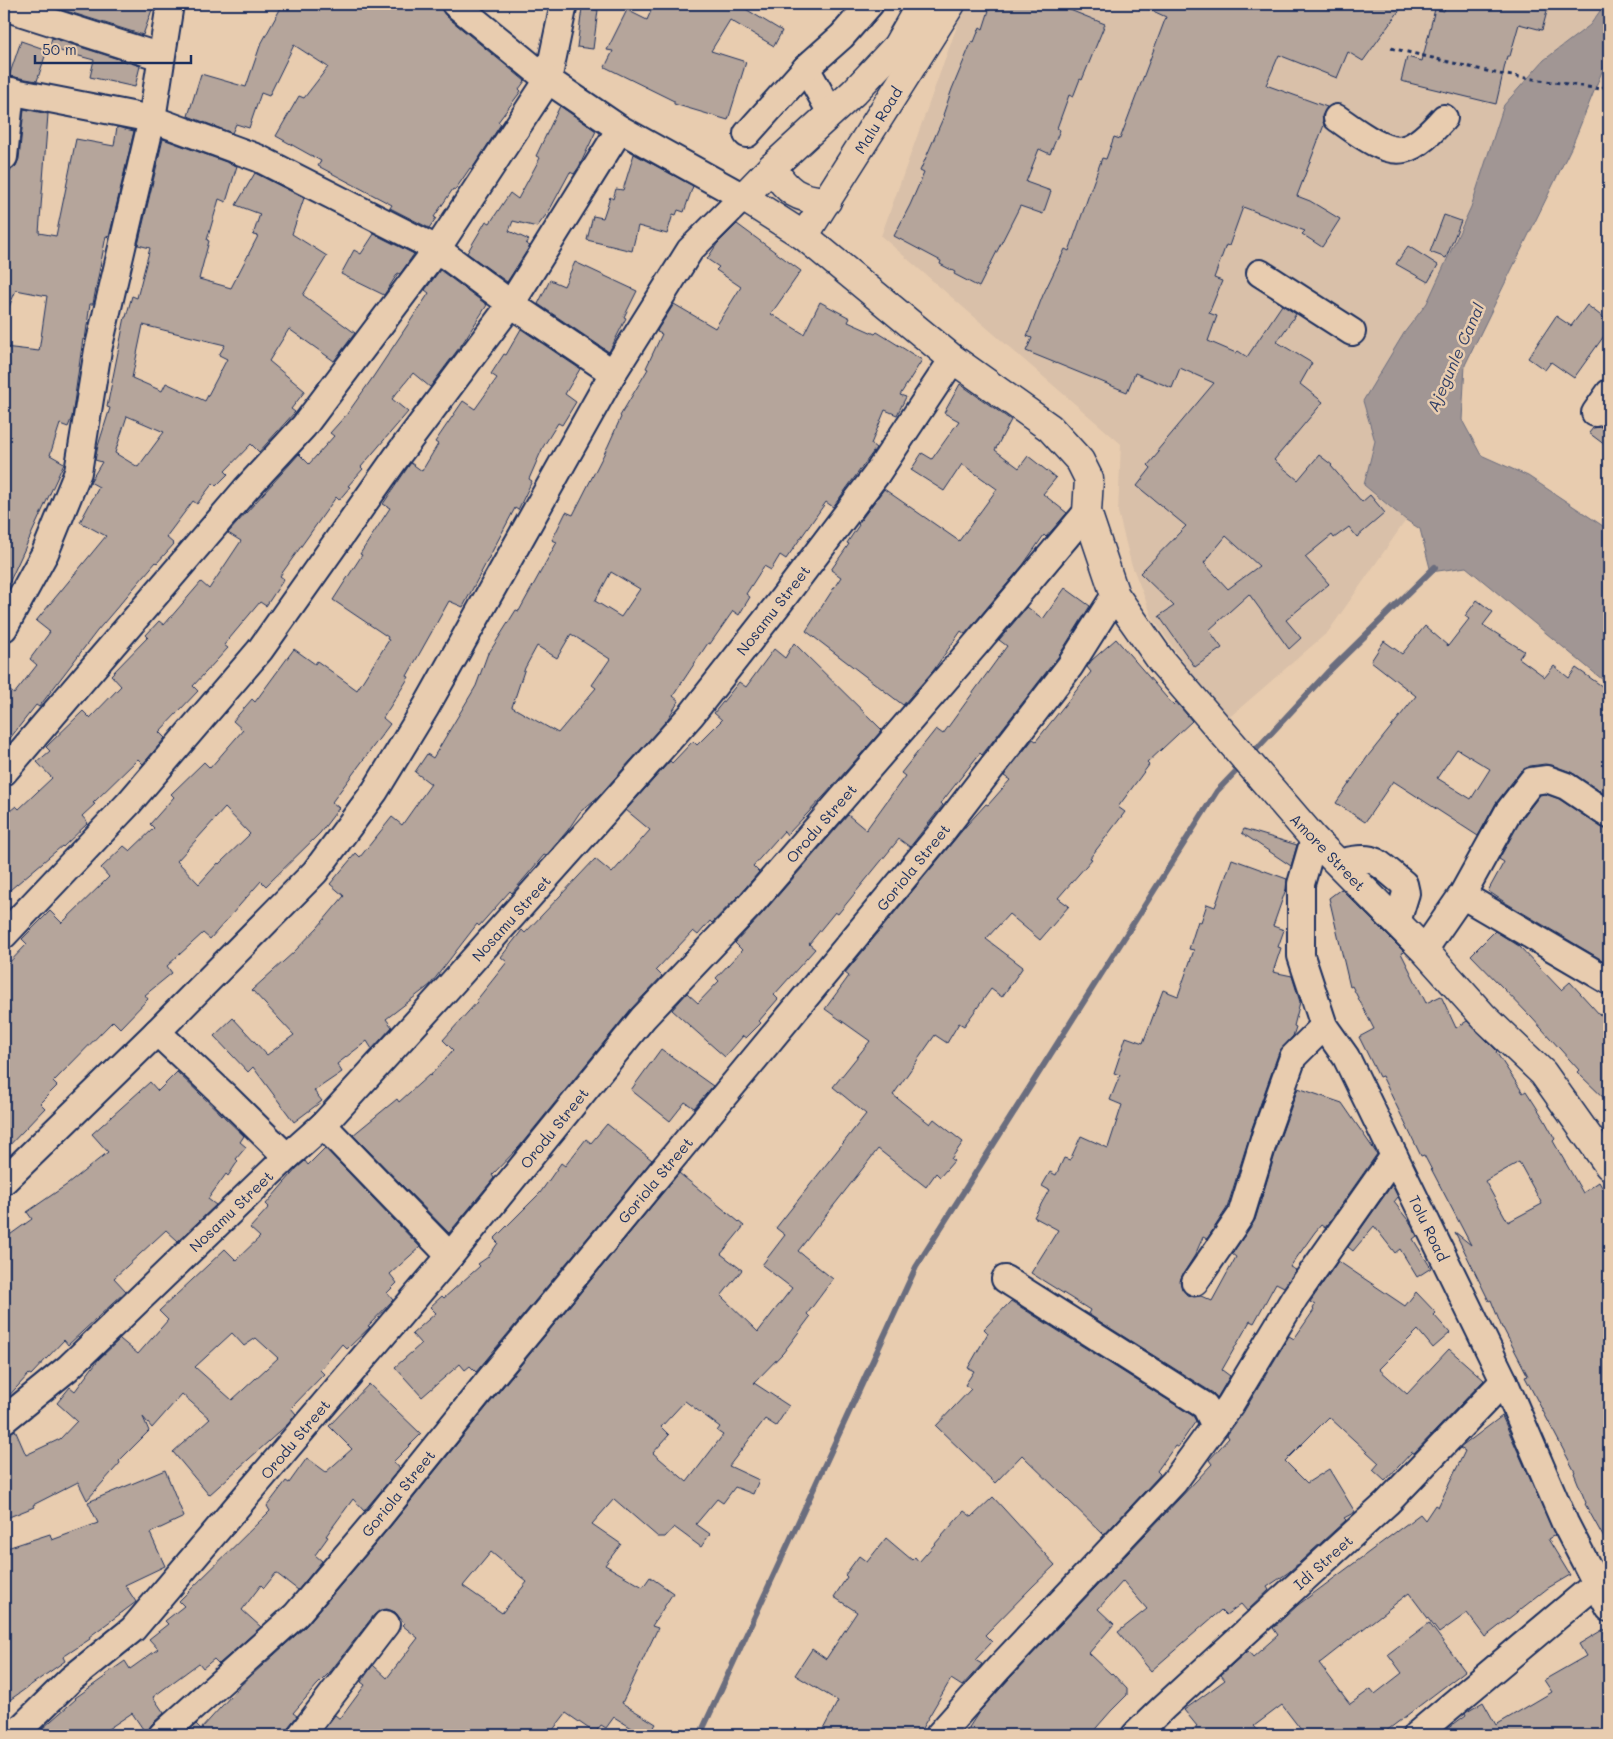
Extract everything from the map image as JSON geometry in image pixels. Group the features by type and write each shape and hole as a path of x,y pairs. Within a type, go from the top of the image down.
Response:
{"main road":[{"name":"Malu Road","path":"736,203 772,167 854,92 897,46 921,4"},
{"name":"Malu Road","path":"804,236 951,4"},
{"path":"772,167 781,183 793,194 811,200 827,201"},
{"path":"736,203 804,236 953,358 1050,428 1080,461 1089,479 1087,512"},
{"name":"Amore Street","path":"1087,512 1115,595 1162,662 1206,716 1314,839 1424,950 1484,1017 1543,1073 1609,1166"}],"street":[{"path":"4,628 45,553 78,472 98,350 152,120 170,4"},
{"path":"4,1181 157,1032 315,872 375,791 426,708 613,373 690,250 736,203 620,129 548,80 455,4"},
{"path":"4,772 246,489 304,426 437,249 548,80 564,4"},
{"path":"747,134 806,68 842,36 870,4"},
{"path":"4,7 161,57"},
{"path":"806,68 831,113"},
{"path":"4,157 7,91 152,120 258,158 437,249 511,304 613,373"},
{"path":"1337,118 1377,144 1390,149 1404,149 1423,139 1444,118"},
{"path":"4,934 129,803 260,650 398,455 511,304 620,129"},
{"path":"1260,273 1352,332"},
{"name":"Nosamu Street","path":"4,1420 68,1368 286,1157 323,1125 446,990 692,714 876,475 953,358"},
{"name":"Orodu Street","path":"14,1735 71,1679 133,1629 450,1256 643,1018 752,904 1087,512"},
{"name":"Goriola Street","path":"162,1735 296,1615 379,1517 490,1379 941,833 1070,666 1115,595"},
{"path":"1424,950 1462,895 1508,812 1532,781 1547,779 1566,786 1609,815"},
{"name":"Tolu Road","path":"1314,839 1301,884 1301,956 1324,1026 1346,1056 1504,1381 1565,1523 1609,1608"},
{"path":"1462,895 1609,981"},
{"path":"1194,1282 1241,1215 1266,1134 1293,1057 1324,1026"},
{"path":"157,1032 286,1157"},
{"path":"323,1125 450,1256"},
{"path":"939,1735 1174,1482 1230,1405 1294,1297 1394,1156"},
{"path":"1005,1280 1205,1406 1215,1426"},
{"name":"Idi Street","path":"1135,1735 1387,1503 1504,1381"},
{"path":"1416,1735 1596,1584"},
{"path":"301,1735 386,1624"}],"path":[{"path":"1391,48 1499,74 1523,76 1601,89 1609,83"}],"shaded area":[{"path":"965,4 1605,4 1590,25 1544,60 1471,207 1427,303 1404,333 1363,401 1375,441 1364,485 1406,520 1328,632 1225,721 1153,619 1131,563 1118,512 1121,444 881,236"}],"water":[{"name":"Ajegunle Canal","path":"1605,4 1609,4 1609,61 1603,69 1572,146 1465,365 1462,420 1481,455 1528,476 1609,530 1609,685 1466,567 1431,572 1420,529 1406,520 1364,485 1375,441 1363,401 1404,333 1427,303 1471,207 1504,105 1544,60 1590,25"}],"building":[{"path":"61,4 154,4 143,35 60,9"},
{"path":"283,4 437,4 441,6 446,16 525,81 519,89 521,91 498,122 501,124 472,169 470,168 455,190 453,189 434,217 436,218 429,228 390,208 392,205 318,166 321,161 276,136 299,96 304,98 328,67 294,45 269,96 261,93 249,128 236,124 232,133 188,116 201,74 246,87 260,46"},
{"path":"654,4 740,4 782,31 774,46 730,20 711,51 746,62 728,120 674,104 674,101 605,67 613,51 607,50 627,10 647,20"},
{"path":"991,4 1055,4 1105,24 1082,80 1080,79 1073,97 1069,95 1057,128 1060,130 1050,154 1039,149 1026,182 1051,191 1043,214 1020,206 979,287 954,274 955,272 940,264 941,261 894,236 924,173 920,171 944,116 952,89 972,41 974,42 980,27 983,29"},
{"path":"1138,4 1404,4 1363,61 1348,52 1337,78 1279,55 1266,85 1327,107 1322,116 1324,125 1297,196 1310,201 1340,219 1322,247 1302,234 1305,231 1243,207 1229,246 1226,245 1214,278 1222,281 1209,313 1217,316 1208,341 1236,353 1238,351 1247,357 1282,305 1296,314 1277,342 1312,363 1300,384 1323,402 1274,460 1298,480 1319,455 1332,465 1362,502 1370,495 1385,513 1357,537 1349,527 1334,538 1332,535 1305,557 1329,584 1286,620 1301,638 1289,649 1249,594 1209,630 1222,648 1195,667 1159,616 1174,606 1140,573 1186,526 1137,486 1151,468 1148,465 1159,452 1157,451 1214,383 1180,368 1172,388 1135,373 1127,392 1026,351 1032,338 1027,336 1043,295 1065,249 1069,251 1102,158 1106,159 1114,137 1120,139 1166,17","holes":["1226,536 1259,566 1228,589 1204,563"]},
{"path":"1446,4 1549,4 1542,30 1519,24 1510,56 1507,56 1496,104 1401,81 1407,57 1422,61 1435,9 1444,11"},
{"path":"582,8 598,10 593,49 577,47"},
{"path":"52,38 140,66 135,87 90,77 94,60 49,48"},
{"path":"21,41 47,50 37,81 9,76"},
{"path":"560,106 596,131 579,167 574,174 570,172 549,211 537,227 513,221 509,231 529,240 526,244 530,246 507,282 467,253 486,221 490,223 510,193 518,199 540,158 536,156"},
{"path":"24,109 48,114 39,233 56,236 76,139 114,146 117,127 134,131 109,237 106,236 93,304 90,304 72,417 68,427 60,424 50,455 64,463 4,594 4,347 39,351 47,296 16,290 4,319 4,205 7,177 4,177 4,172 16,166 19,159"},
{"path":"163,139 237,166 226,202 219,199 207,240 209,241 199,279 231,288 258,236 253,235 260,214 236,205 255,173 304,198 292,234 327,256 303,295 355,333 334,361 289,329 269,361 305,391 291,409 295,412 259,452 251,444 225,471 228,474 216,486 213,483 197,504 193,501 166,537 174,544 156,562 97,631 39,707 36,705 4,746 4,686 14,694 37,665 30,659 50,632 36,621 106,536 80,522 99,487 90,482 102,462 95,460 110,408 107,407 125,317 132,296 137,298 150,248 138,245","holes":["143,325 225,345 219,355 227,359 205,401 166,383 162,391 132,378","127,416 164,432 138,467 115,453"]},
{"path":"634,154 693,186 684,212 678,210 676,215 673,214 667,234 638,226 632,251 587,240 593,216 603,218 610,197 613,199 616,189 623,190"},
{"path":"1444,215 1461,221 1446,258 1430,252"},
{"path":"737,224 801,271 771,314 804,334 820,302 850,318 848,322 875,334 877,332 922,360 900,395 906,397 897,415 885,410 871,444 876,448 833,507 826,502 786,559 780,555 771,570 764,566 746,594 750,597 739,615 733,611 710,644 708,643 673,696 679,701 667,720 599,796 580,812 568,830 512,893 510,891 479,926 477,924 430,985 386,1019 392,1027 372,1049 367,1041 337,1064 342,1072 314,1091 322,1101 294,1122 253,1067 248,1072 214,1036 233,1018 267,1055 294,1035 252,990 294,952 344,896 330,884 356,853 360,857 392,817 402,825 431,784 415,772 427,754 433,758 476,686 488,653 516,610 519,611 557,542 552,540 566,512 573,515 608,446 620,416 648,369 646,368 662,334 657,332 658,329 674,304 715,328 741,287 716,270 719,267 707,259 717,244","holes":["611,572 640,589 621,617 595,601","571,634 610,659 592,685 596,688 558,733 512,707 525,668 537,646 557,658"]},
{"path":"374,234 414,254 400,274 398,273 384,295 341,274 354,250 361,254"},
{"path":"1408,246 1438,265 1428,282 1396,264"},
{"path":"575,262 637,291 609,352 538,304 550,280 564,286"},
{"path":"440,270 487,305 462,344 430,387 413,373 392,399 408,412 361,467 363,469 339,500 336,497 280,576 284,579 266,606 260,602 224,645 228,648 193,686 198,691 159,732 165,738 143,764 138,759 93,803 95,804 82,816 88,823 63,847 4,895 4,816 16,806 19,809 52,778 37,762 50,751 46,747 83,711 90,718 121,686 111,675 148,637 146,635 159,621 164,625 201,582 209,589 241,541 228,533 299,454 309,464 334,436 330,433 347,414 371,380 429,293 425,290"},
{"path":"1587,305 1609,322 1609,329 1574,378 1551,362 1545,370 1528,358 1556,316 1571,326"},
{"path":"521,329 580,369 565,394 576,402 562,425 558,423 543,447 529,479 532,481 518,510 515,508 463,607 449,601 407,676 409,677 383,718 390,724 332,802 339,808 320,833 266,886 261,881 210,939 203,933 167,966 172,973 145,995 148,999 120,1028 113,1021 53,1082 57,1086 40,1103 45,1108 4,1151 4,1076 11,1068 4,1061 4,968 27,944 22,939 50,911 62,923 109,877 101,868 124,846 130,851 154,828 150,824 174,797 171,794 204,762 210,768 243,730 233,721 252,699 255,702 294,649 315,664 317,661 357,690 389,640 387,639 388,637 333,600 390,508 383,504 408,467 411,463 422,471 438,444 435,442 463,401 475,409 497,378 491,374 504,354 506,355","holes":["225,808 250,834 218,863 199,884 177,861"]},
{"path":"960,384 1011,420 995,450 1019,468 1028,456 1056,478 1043,494 1067,513 1046,537 1044,535 1023,565 965,634 961,631 933,671 903,705 806,631 841,577 831,570 849,544 847,543 858,524 884,489 959,541 997,489 962,464 944,491 911,470 922,453 932,459 959,421 944,413"},
{"path":"1605,423 1609,426 1609,448 1589,433 1593,428 1601,427"},
{"path":"1065,588 1090,606 1058,657 982,755 980,753 941,803 943,805 910,847 899,839 838,914 835,912 809,944 815,949 774,995 778,999 759,1021 761,1023 746,1038 743,1036 725,1057 672,1010 687,993 698,1003 719,981 716,978 742,950 735,943 848,815 866,830 905,776 901,773 936,729 943,734 1007,646 999,640 1027,607 1043,619"},
{"path":"1477,600 1493,612 1483,625 1524,651 1519,658 1545,677 1554,666 1569,678 1576,668 1609,691 1609,797 1571,772 1552,765 1530,766 1520,772 1496,803 1478,836 1393,781 1365,822 1336,803 1368,756 1416,696 1371,661 1384,641 1402,654 1425,626 1448,646 1469,619 1465,616","holes":["1457,749 1490,769 1471,799 1437,778"]},
{"path":"1116,639 1173,705 1176,702 1192,721 1147,763 1149,765 1118,807 1125,812 1090,858 1092,859 1058,898 1069,906 1040,940 1009,914 986,939 1023,967 1002,997 991,989 964,1026 959,1023 947,1043 935,1035 893,1095 930,1124 934,1119 963,1142 951,1159 954,1161 940,1177 936,1173 926,1187 878,1149 798,1251 833,1279 807,1314 810,1317 783,1353 754,1383 789,1406 776,1426 765,1419 729,1466 759,1480 753,1494 735,1487 723,1503 717,1499 696,1524 710,1534 701,1547 674,1527 665,1537 658,1537 614,1499 592,1524 621,1544 605,1565 643,1587 650,1577 673,1593 652,1626 658,1628 622,1703 656,1724 649,1735 643,1735 614,1717 606,1728 601,1725 595,1733 566,1713 549,1735 320,1735 335,1715 340,1719 365,1685 361,1682 373,1665 387,1678 418,1638 402,1625 404,1623 395,1612 387,1609 380,1610 374,1615 330,1672 293,1713 297,1716 289,1726 286,1735 184,1735 196,1724 201,1729 241,1685 307,1625 390,1527 679,1173 744,1226 721,1254 742,1270 721,1296 758,1332 792,1288 762,1265 785,1235 776,1228 866,1114 833,1087 870,1041 825,1009 849,976 845,973 966,826 1010,780 1004,776 1006,773 1033,739 1036,741 1091,672 1087,667 1092,660","holes":["685,1401 720,1427 717,1431 723,1435 687,1482 653,1453 669,1435 661,1427","491,1552 527,1582 502,1613 463,1586"]},
{"path":"794,643 882,730 825,795 787,835 784,831 753,866 759,872 740,894 712,923 710,921 698,935 693,931 656,970 662,976 631,1009 519,1147 492,1175 494,1178 449,1233 353,1135 397,1099 399,1102 430,1076 453,1050 443,1040 477,1002 507,962 501,957 522,930 525,933 595,859 612,873 650,830 626,810 670,761 672,763 693,741 697,745 722,720 714,713 739,682 746,687 774,649 785,658"},
{"path":"1545,794 1559,799 1601,827 1609,830 1609,964 1488,891 1504,862 1499,859 1521,820 1540,795"},
{"path":"1244,829 1297,845 1291,866 1242,833"},
{"path":"1232,859 1287,879 1286,889 1273,926 1284,930 1278,947 1281,948 1273,972 1292,976 1300,1002 1293,1036 1279,1052 1252,1128 1227,1208 1207,1239 1203,1237 1180,1281 1182,1289 1187,1295 1201,1296 1212,1301 1236,1257 1232,1254 1255,1220 1280,1138 1298,1088 1342,1103 1377,1154 1325,1228 1321,1225 1290,1267 1296,1270 1284,1287 1276,1283 1254,1323 1250,1321 1222,1370 1230,1376 1217,1398 1213,1393 1088,1314 1090,1310 1031,1273 1058,1230 1034,1217 1049,1190 1042,1186 1050,1172 1056,1175 1064,1158 1070,1160 1081,1136 1108,1148 1122,1105 1110,1100 1120,1075 1114,1073 1126,1037 1143,1043 1163,990 1178,996 1194,950 1189,949 1198,921 1201,922 1207,904 1215,907"},
{"path":"1341,889 1404,952 1401,953 1426,1003 1441,996 1456,1028 1467,1021 1497,1051 1523,1093 1526,1091 1544,1119 1555,1139 1553,1141 1583,1193 1599,1182 1609,1199 1609,1547 1585,1504 1575,1472 1525,1377 1528,1376 1455,1232 1471,1245 1424,1155 1421,1156 1382,1076 1379,1077 1359,1037 1374,1029 1352,986 1350,987 1329,898","holes":["1519,1162 1542,1204 1508,1222 1485,1181"]},
{"path":"1495,931 1519,946 1561,990 1570,982 1600,1015 1602,1014 1609,1022 1609,1103 1577,1072 1579,1070 1532,1018 1471,955"},
{"path":"661,1049 713,1086 694,1108 685,1102 670,1121 631,1090"},
{"path":"177,1072 244,1136 240,1142 246,1147 236,1159 238,1161 208,1199 216,1205 178,1241 166,1230 114,1278 126,1291 68,1345 64,1340 4,1401 4,1239 32,1219 27,1212 68,1184 108,1152 92,1134 150,1082 158,1091"},
{"path":"607,1124 652,1160 476,1372 470,1366 465,1370 460,1364 422,1397 395,1367 421,1344 412,1334 436,1313 430,1307 442,1296 444,1298 480,1266 478,1264 488,1257 498,1243 494,1239 540,1193 561,1163 565,1166 586,1139 591,1143"},
{"path":"325,1148 420,1247 390,1274 397,1283 387,1293 393,1300 368,1326 370,1327 347,1349 342,1344 320,1370 324,1374 291,1408 296,1414 289,1423 209,1495 173,1452 210,1419 182,1394 152,1428 143,1417 149,1431 119,1461 120,1463 87,1500 78,1482 33,1505 34,1507 4,1519 4,1435 15,1430 26,1455 60,1439 77,1421 57,1403 70,1387 75,1391 98,1360 120,1339 138,1354 168,1320 159,1311 225,1249 236,1260 260,1237 250,1228 269,1207 266,1204 297,1168 305,1161 308,1165","holes":["232,1333 244,1346 256,1338 278,1358 232,1400 195,1367"]},
{"path":"1392,1185 1398,1197 1394,1202 1411,1224 1417,1236 1413,1239 1431,1268 1417,1277 1400,1249 1395,1253 1374,1226 1353,1251 1348,1247"},
{"path":"1338,1261 1405,1306 1416,1292 1436,1313 1434,1315 1450,1333 1433,1348 1418,1330 1379,1369 1407,1394 1449,1349 1484,1380 1385,1481 1373,1470 1379,1463 1329,1417 1285,1461 1307,1483 1329,1469 1355,1512 1344,1518 1346,1520 1289,1572 1267,1587 1269,1590 1247,1611 1241,1604 1226,1615 1221,1610 1151,1671 1118,1632 1147,1609 1123,1581 1098,1609 1114,1624 1089,1653 1127,1689 1127,1695 1090,1735 964,1735 979,1712 1009,1679 1212,1464 1209,1460 1229,1438 1227,1435 1243,1413 1289,1336 1294,1339 1314,1310 1315,1305 1310,1302"},
{"path":"1011,1301 1193,1416 1196,1421 1178,1447 1175,1446 1157,1471 1160,1474 1158,1477 1104,1535 1022,1455 995,1483 936,1426 971,1389 965,1385 974,1371 968,1368 988,1333 984,1329"},
{"path":"369,1384 421,1434 393,1462 400,1468 364,1511 353,1499 326,1536 328,1537 315,1555 322,1561 298,1590 276,1573 264,1588 261,1585 242,1610 261,1627 219,1664 214,1659 203,1668 199,1663 153,1697 164,1713 152,1724 147,1735 132,1713 99,1735 35,1735 75,1698 125,1661 130,1669 158,1649 149,1639 168,1624 165,1621 184,1606 179,1601 270,1511 267,1506 286,1481 289,1483 307,1458 326,1472 352,1449 329,1426"},
{"path":"1502,1416 1555,1535 1548,1539 1570,1575 1548,1588 1485,1637 1467,1613 1439,1633 1409,1593 1319,1663 1350,1704 1371,1689 1375,1694 1402,1673 1388,1654 1429,1623 1465,1671 1381,1735 1305,1735 1282,1705 1254,1726 1262,1735 1186,1735 1197,1726 1184,1710 1225,1680 1221,1675 1246,1652 1248,1651 1253,1657 1278,1635 1273,1628 1298,1605 1420,1514 1425,1520 1435,1505 1438,1507 1465,1451 1460,1448"},
{"path":"165,1470 184,1517 150,1533 165,1566 125,1585 136,1602 89,1637 90,1639 63,1657 65,1661 4,1704 4,1549 50,1534 52,1540 98,1523 88,1502"},
{"path":"993,1497 1055,1565 985,1635 992,1642 975,1660 982,1664 962,1686 951,1679 918,1735 820,1735 838,1701 795,1675 812,1649 826,1659 857,1612 834,1597 847,1577 845,1575 859,1556 867,1562 886,1538 912,1560 915,1557 919,1562 964,1511 972,1517"},
{"path":"1604,1629 1609,1638 1609,1735 1439,1735 1466,1715 1465,1713 1483,1702 1496,1725 1552,1692 1544,1680 1586,1656 1579,1644"}],"waterway":[{"path":"1250,756 1327,673 1435,567"},
{"path":"700,1735 916,1267 1217,791 1241,766"}]}
